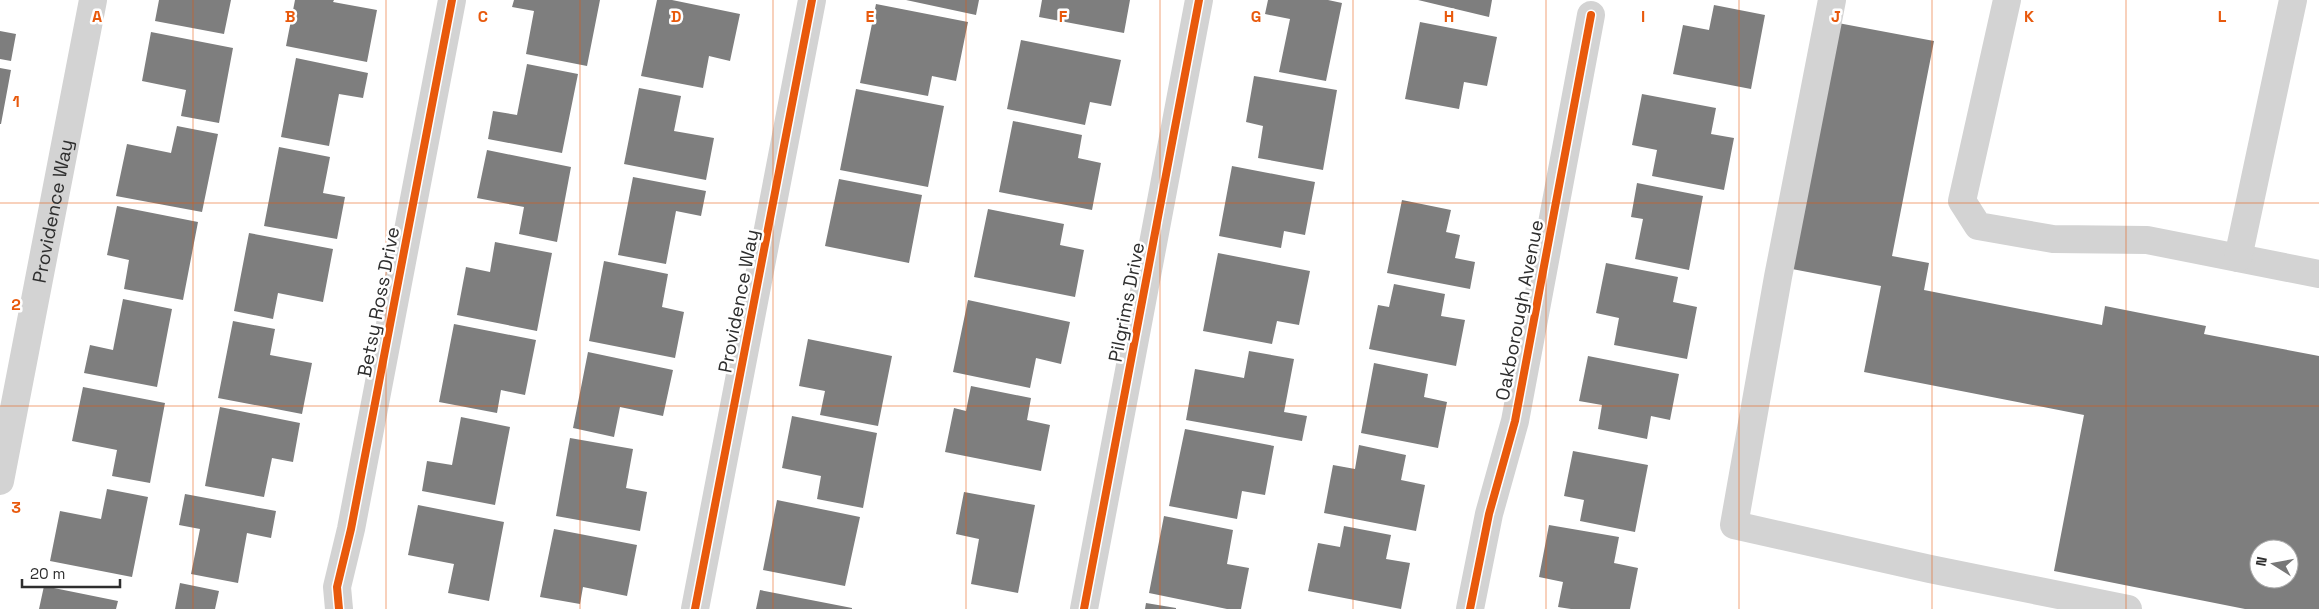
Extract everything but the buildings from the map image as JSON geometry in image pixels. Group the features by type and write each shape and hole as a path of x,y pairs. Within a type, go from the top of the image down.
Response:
{"street":[{"name":"Providence Way","path":"0,481 93,0"},
{"name":"Betsy Ross Drive","path":"339,609 336,587 351,529 452,0"},
{"name":"Providence Way","path":"695,609 812,0"},
{"name":"Pilgrims Drive","path":"1084,609 1199,0"},
{"path":"1832,0 1778,277 1734,525 1930,569 2128,609"},
{"path":"2007,0 1962,201 1978,226 2052,239 2147,240 2319,274"},
{"path":"2238,258 2293,0"},
{"name":"Oakborough Avenue","path":"1470,609 1489,514 1515,421 1592,15"}],"cycle path":[{"path":"339,609 337,587 351,529 452,0"},
{"path":"695,609 812,0"},
{"path":"1084,609 1199,0"},
{"path":"1470,609 1489,514 1515,421 1591,15"}]}
